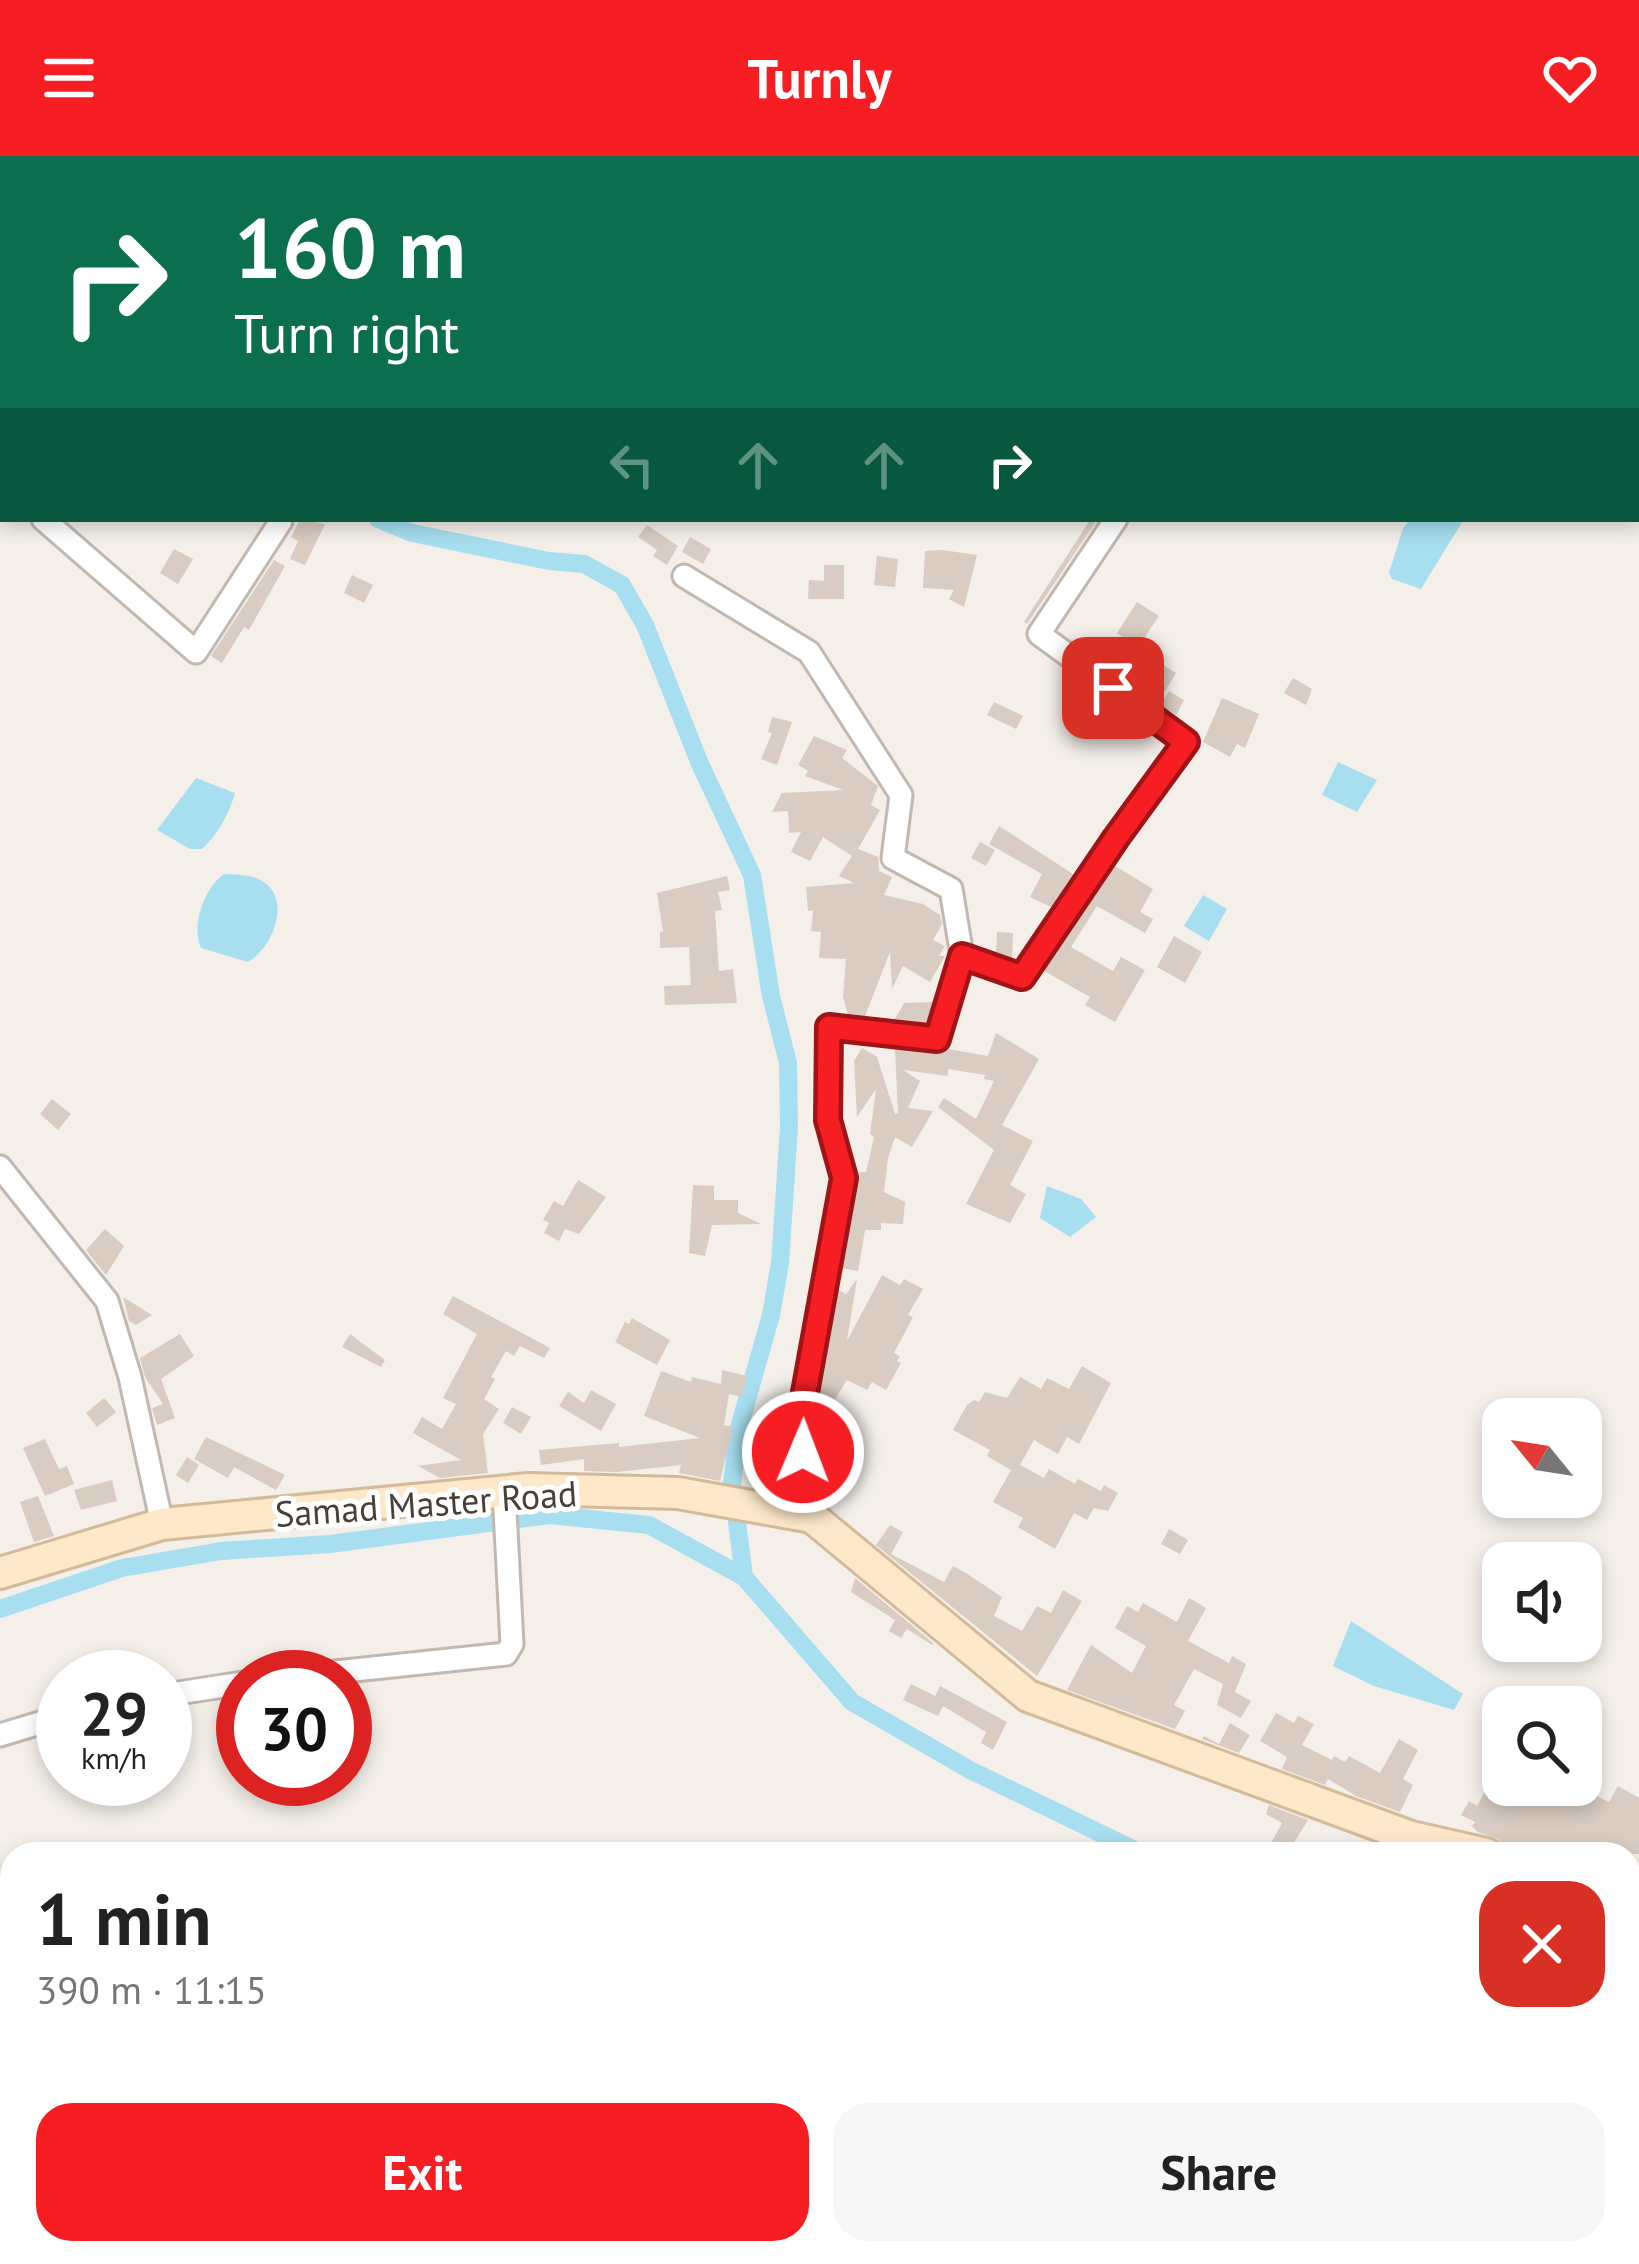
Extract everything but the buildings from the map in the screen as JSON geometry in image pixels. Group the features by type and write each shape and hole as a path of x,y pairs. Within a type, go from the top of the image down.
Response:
{"street":[{"path":"46,522 196,652 280,522"},
{"path":"962,956 1022,977 1186,742 1039,634 1114,522"},
{"path":"684,575 809,652 902,795 893,858 951,889 962,956 937,1039 829,1027 828,1120 844,1178 800,1420 812,1517"},
{"path":"0,1167 107,1301 130,1378 162,1524"},
{"name":"Samad Master Road","path":"0,1573 162,1524 505,1500 678,1492 812,1517 1028,1696 1430,1842"},
{"path":"372,1668 506,1654 512,1644 505,1500"},
{"path":"0,1735 36,1724"}],"water":[{"path":"1408,522 1462,522 1421,589 1392,579 1389,573"},
{"path":"1338,762 1377,780 1357,812 1322,795"},
{"path":"196,778 235,793 213,837 202,849 190,849 157,830"},
{"path":"224,874 258,879 276,899 278,911 271,935 248,962 201,948 198,939 201,908"},
{"path":"1203,895 1227,909 1209,941 1184,926"},
{"path":"1047,1186 1081,1199 1096,1217 1070,1237 1040,1218"},
{"path":"1351,1621 1463,1694 1454,1710 1374,1686 1333,1666"}],"waterway":[{"path":"385,522 412,533 584,564 622,585 645,625 700,764 752,875 771,996 788,1063 789,1127 780,1263 771,1315 739,1428 732,1483 744,1577 852,1702 970,1770 1118,1842"},
{"path":"0,1609 122,1568 221,1551 330,1544 549,1515 649,1525 744,1577"}],"route":[{"path":"803,1452 800,1420 844,1178 828,1120 829,1027 937,1039 962,956 1022,977 1186,742 1113,688"}]}
